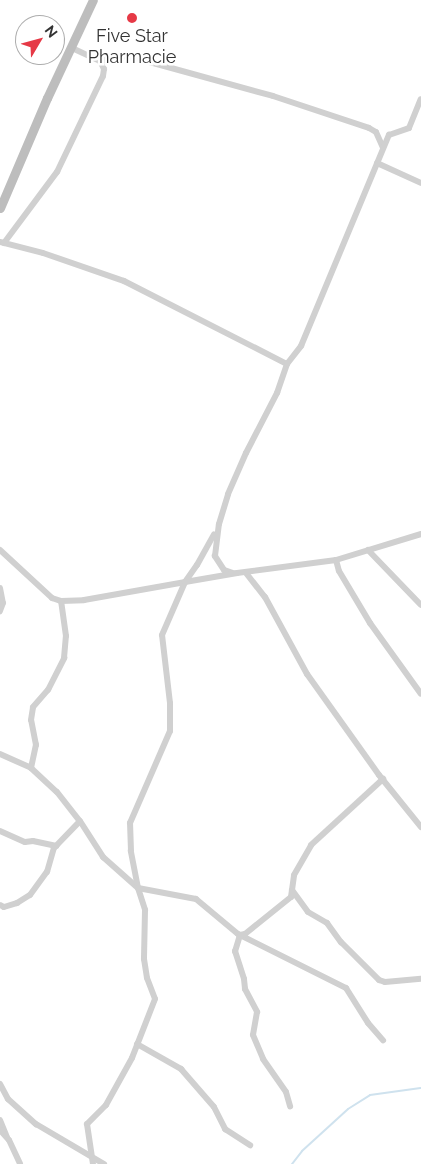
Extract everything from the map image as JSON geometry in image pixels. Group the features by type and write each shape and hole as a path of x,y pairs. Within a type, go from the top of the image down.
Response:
{"main road":[{"path":"0,208 4,187 72,48 92,0"}],"street":[{"path":"72,48 100,61 104,68 103,76 57,172 2,242 43,253 124,281 287,364"},
{"path":"100,61 122,56 136,58 273,96 369,128 376,132 383,148"},
{"path":"237,573 224,570 214,556 219,524 228,494 246,453 277,393 287,364 301,346 383,148 391,133 409,128 421,99"},
{"path":"377,163 421,183"},
{"path":"93,1164 87,1124 106,1105 132,1058 155,999 147,978 144,959 145,910 138,888 131,851 130,823 134,808 170,731 162,635 185,582 201,559 219,524"},
{"path":"0,550 41,591 61,602 84,600 237,573 336,560 421,534"},
{"path":"368,550 421,605"},
{"path":"336,560 338,571 370,623 421,694"},
{"path":"246,573 265,597 307,674 382,779 421,826"},
{"path":"0,588 3,603 0,611"},
{"path":"31,768 36,745 31,720 33,707 48,690 64,658 66,636 61,602"},
{"path":"0,754 31,768 57,792 80,821 103,857 138,888 196,899 240,934 346,988 368,1023 383,1040"},
{"path":"240,934 245,934 286,903 291,897 294,875 311,845 382,779"},
{"path":"0,905 4,907 30,896 47,872 56,846 80,821"},
{"path":"0,831 25,842 33,841 56,846"},
{"path":"292,890 308,912 327,923 354,956 380,980 385,982 421,979"},
{"path":"240,934 234,950 244,979 245,989 257,1012 253,1035 263,1059 286,1092 290,1106"},
{"path":"137,1044 181,1069 214,1107 225,1129 250,1145"},
{"path":"0,1084 8,1099 36,1124 104,1164"},
{"path":"0,1120 20,1164"},
{"path":"0,1130 9,1140"}],"waterway":[{"path":"292,1164 302,1151 348,1109 370,1095 421,1088"}],"place":[{"name":"Five Star Pharmacie","path":"132,18"}]}
